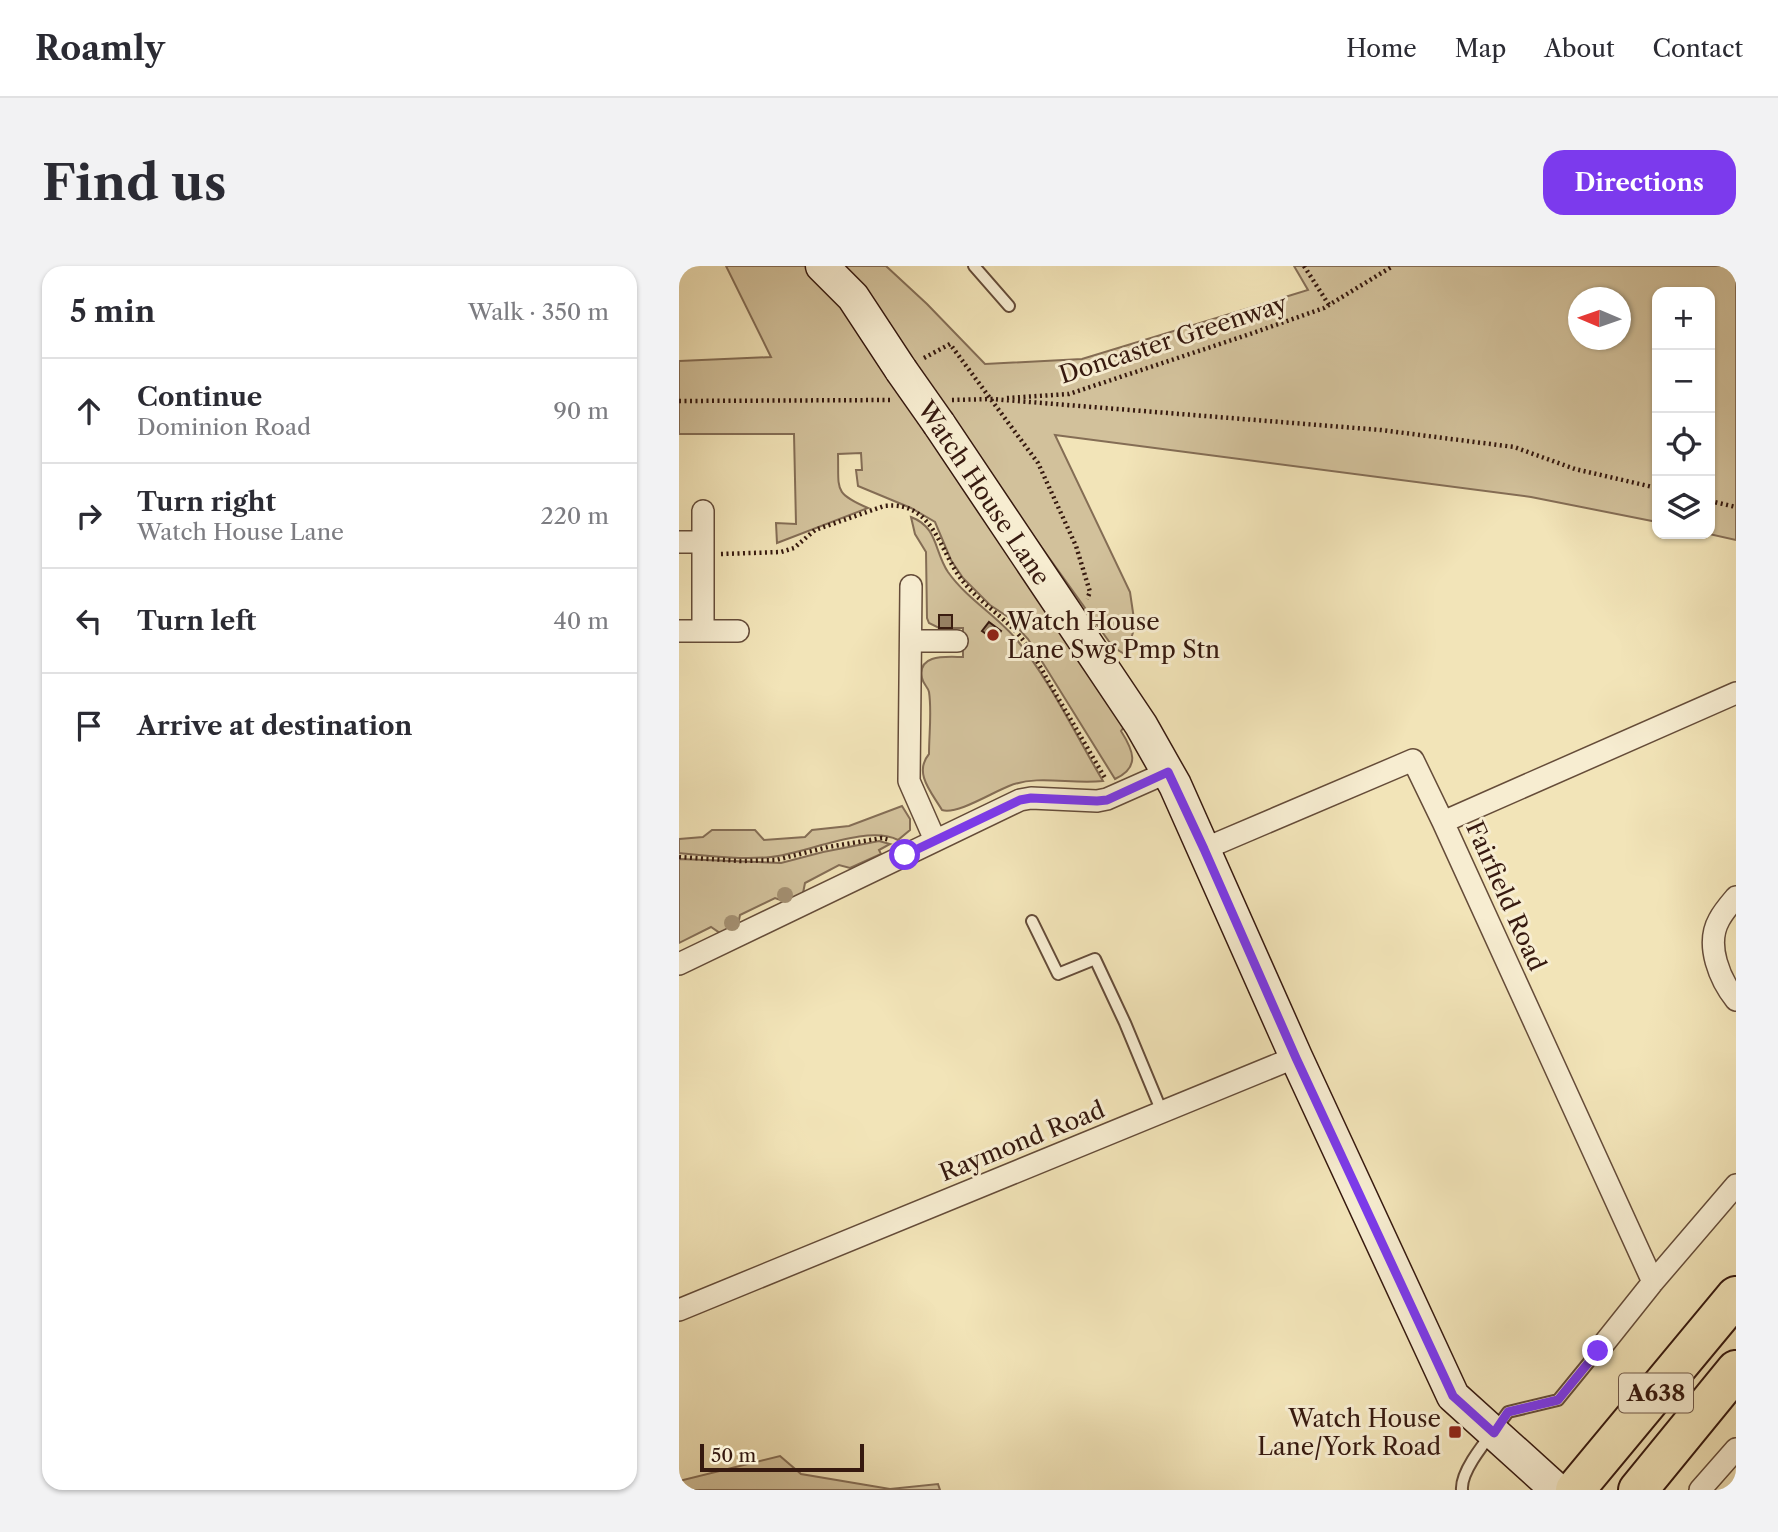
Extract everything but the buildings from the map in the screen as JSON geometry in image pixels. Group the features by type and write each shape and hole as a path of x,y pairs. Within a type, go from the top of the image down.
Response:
{"highway":[{"name":"A638","path":"1575,1490 1736,1296"},
{"name":"A638","path":"1638,1490 1736,1370"}],"street":[{"name":"Watch House Lane","path":"822,266 853,297 899,385 945,412 1073,625 1141,725 1168,772 1296,1058 1453,1396 1557,1490"},
{"path":"703,511 703,631"},
{"path":"679,542 703,542"},
{"path":"911,586 909,781 935,840"},
{"path":"679,631 738,631"},
{"path":"911,641 957,641"},
{"name":"Fairfield Road","path":"1653,1282 1443,822 1736,694"},
{"path":"1204,849 1413,760 1443,822"},
{"path":"679,964 1020,800 1107,800 1168,772"},
{"path":"1736,897 1718,922 1715,935 1717,970 1724,985 1736,1000"},
{"name":"Raymond Road","path":"679,1310 1296,1058"},
{"path":"1598,1351 1736,1185"},
{"path":"1700,1490 1736,1449"}],"lane":[{"path":"974,266 1009,306"},
{"path":"1032,922 1058,974 1095,959 1125,1023 1161,1112"},
{"path":"1462,1490 1461,1482 1467,1470 1508,1412 1558,1400 1598,1351"}],"path":[{"path":"1304,266 1329,305"},
{"name":"Doncaster Greenway","path":"992,399 1069,394 1251,334 1329,305 1393,266"},
{"path":"950,345 1038,463 1076,546 1090,592 1073,625"},
{"path":"679,401 899,385"},
{"path":"945,412 992,399 1381,430 1514,447 1576,469 1652,487"},
{"path":"1715,502 1736,507"},
{"path":"679,856 776,860 828,847 882,838 889,839 895,845"}],"shaded area":[{"path":"726,266 886,266 985,364 1082,359 1308,290 1294,266 1736,266 1736,540 1715,535 1715,287 1652,287 1652,521 1531,497 1055,435 1130,592 1135,626 1126,655 1113,647 958,431 1124,727 1121,731 1131,751 1131,764 1129,769 1115,779 1028,639 1008,617 990,605 963,578 951,560 935,522 911,508 858,486 856,470 862,470 861,453 838,454 839,483 843,494 868,508 777,543 776,523 796,524 794,434 679,434 679,361 771,357"},
{"path":"911,517 920,521 931,533 943,564 956,582 1009,631 1029,656 1103,781 1043,780 1020,783 966,806 949,811 942,810 923,776 923,768 929,754 930,707 929,692 922,670 924,664 935,658 963,657 963,628 952,628 952,615 939,615 939,628 929,623 926,552 915,534"},
{"path":"902,806 910,819 910,830 898,840 870,835 785,855 760,858 679,853 679,839 703,837 712,830 755,830 764,840 805,837 812,830 849,826"},
{"path":"879,841 890,844 879,850 881,854 850,868 839,865 805,883 803,893 786,902 775,898 740,915 738,925 720,933 711,927 679,943 679,859 781,863"},
{"path":"780,1456 801,1474 890,1489 938,1484 940,1490 679,1490 679,1481"}],"place":[{"name":"Watch House Lane Swg Pmp Stn","path":"993,635"},
{"name":"Watch House Lane/York Road","path":"1455,1432"}],"route":[{"path":"905,855 1020,800 1107,800 1168,772 1296,1058 1453,1396 1494,1433 1508,1412 1558,1400 1598,1351"}]}
